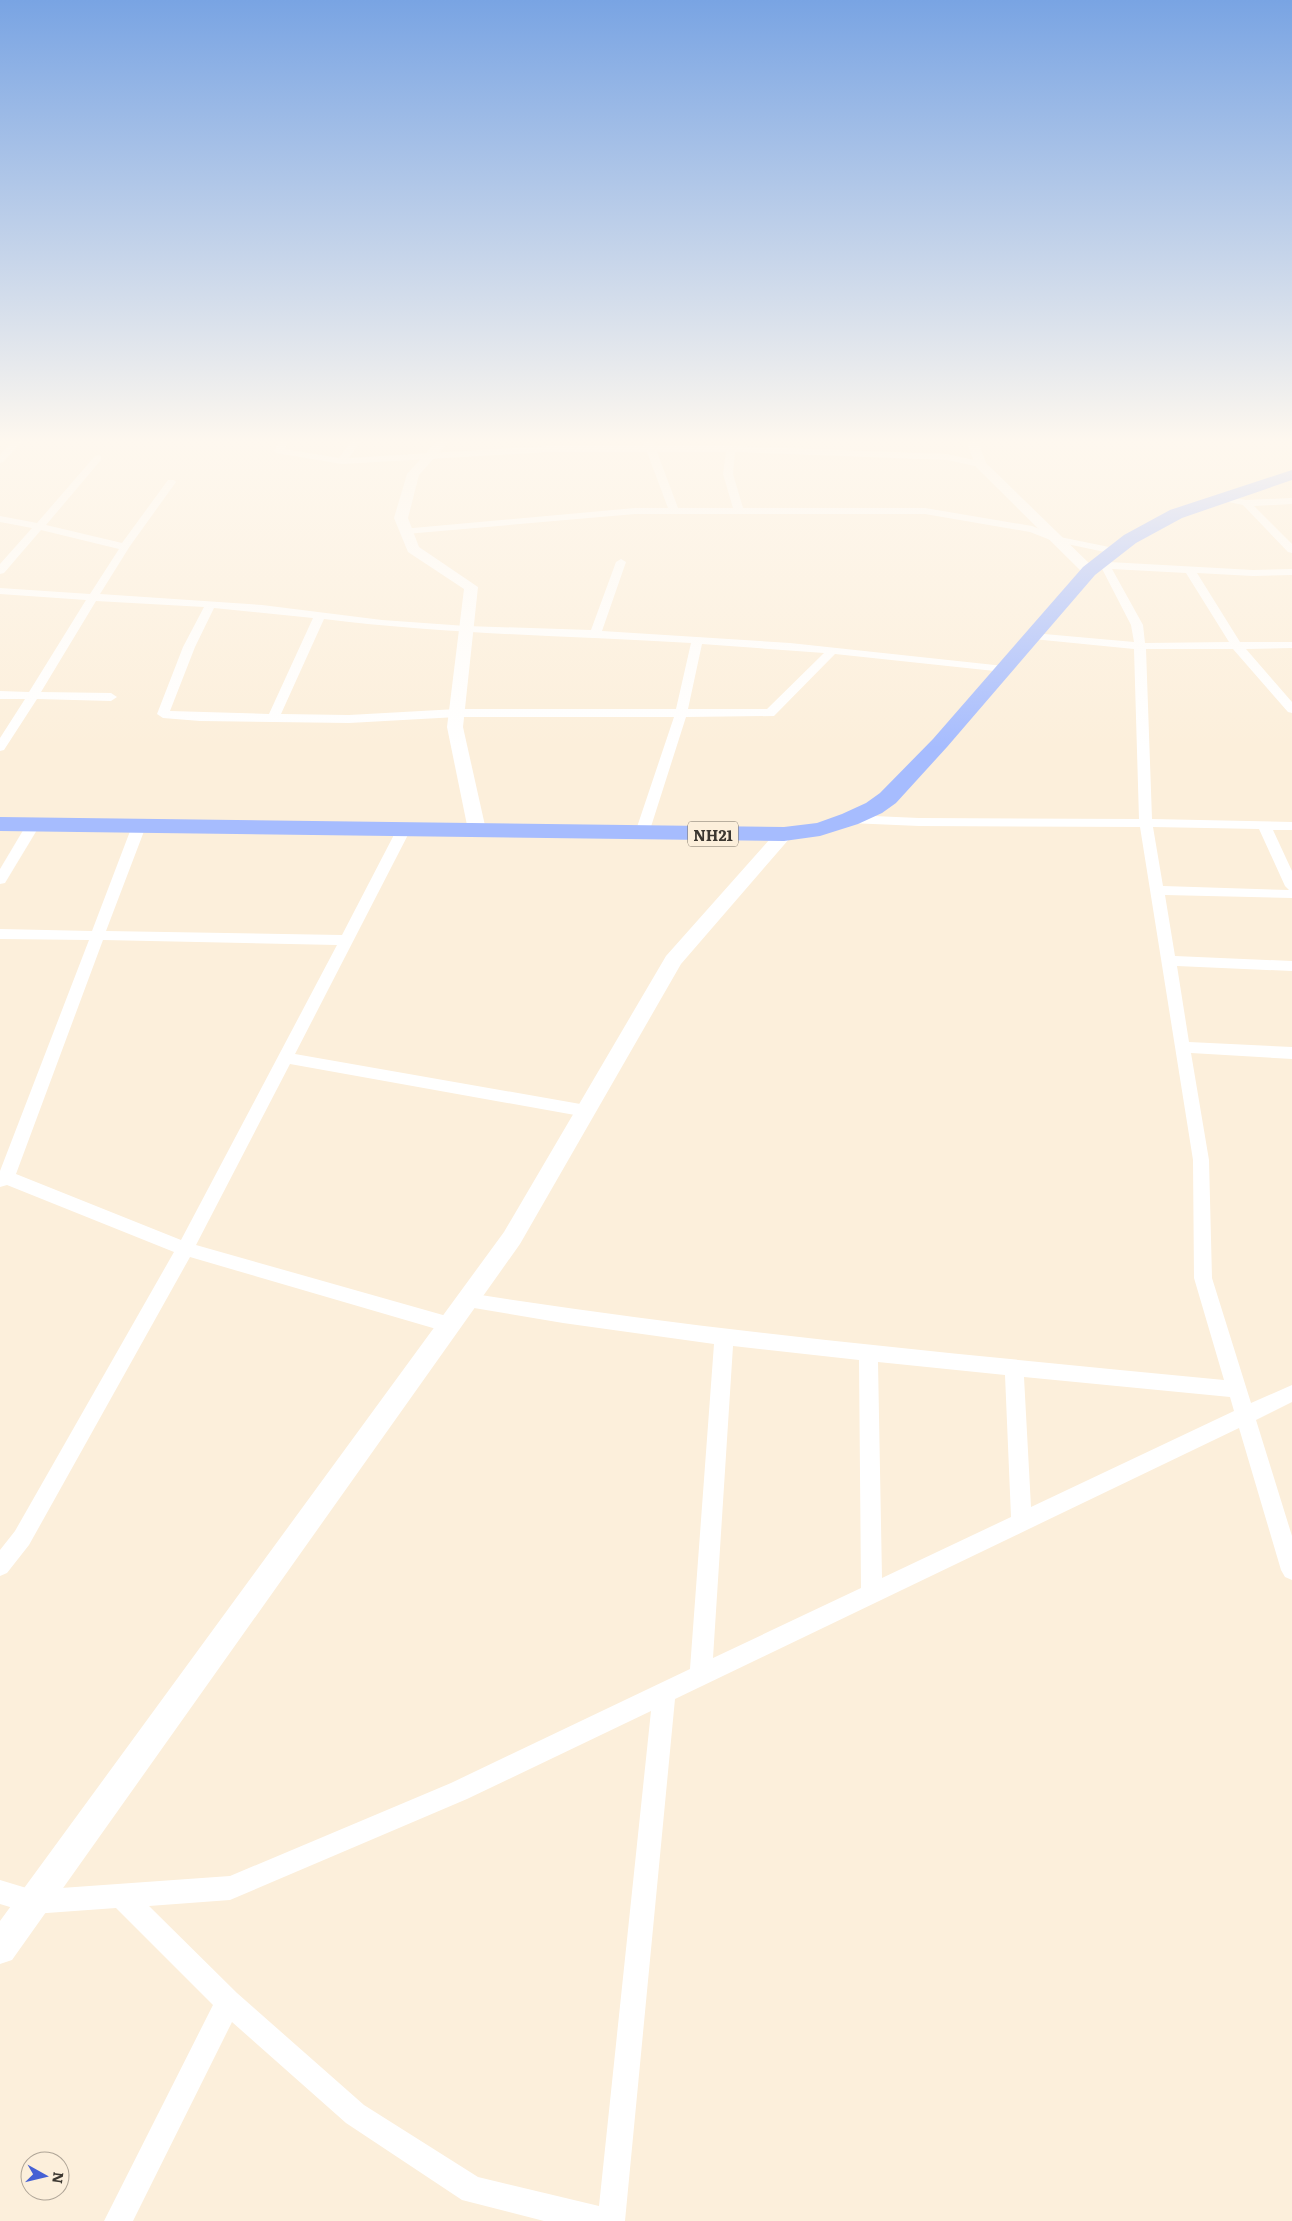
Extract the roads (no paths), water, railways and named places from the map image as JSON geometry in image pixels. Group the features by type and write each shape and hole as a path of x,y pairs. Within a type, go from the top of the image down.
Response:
{"highway":[{"name":"NH21","path":"0,824 784,834 820,829 850,819 874,808 888,798 940,743 1033,636 1103,562 1127,542"}],"street":[{"path":"0,570 25,542"},
{"path":"103,542 125,547"},
{"path":"0,747 129,542"},
{"path":"410,542 413,549 471,587 455,727 477,830"},
{"path":"1062,542 1103,562 1190,570 1253,573 1292,572"},
{"path":"1062,542 1103,562 1138,625 1146,824 1201,1160 1203,1278 1292,1570"},
{"path":"595,634 621,562"},
{"path":"1190,570 1236,646 1292,709"},
{"path":"0,591 211,604 382,623 466,629 595,634 834,650 1004,669"},
{"path":"211,604 189,647 163,714 200,717 349,719 457,712 770,713 834,650"},
{"path":"273,718 320,615"},
{"path":"1033,636 1140,646 1292,645"},
{"path":"642,833 681,713 697,640"},
{"path":"0,695 110,697"},
{"path":"850,819 919,822 1292,826"},
{"path":"0,880 33,825"},
{"path":"1264,825 1292,886"},
{"path":"139,826 3,1179 185,1249 450,1325"},
{"path":"0,1566 22,1538 185,1249 404,830"},
{"path":"0,1948 512,1238 673,960 784,834"},
{"path":"1157,890 1292,894"},
{"path":"0,934 347,940"},
{"path":"1168,961 1292,966"},
{"path":"1182,1046 1292,1053"},
{"path":"285,1058 586,1111"},
{"path":"468,1300 570,1318 724,1339 1236,1389"},
{"path":"701,1676 724,1339"},
{"path":"868,1353 872,1594"},
{"path":"1014,1367 1022,1522"},
{"path":"0,1892 33,1902 230,1888 459,1791 1292,1393"},
{"path":"610,2221 664,1694"},
{"path":"121,1896 228,2002 356,2114 472,2190 603,2221"},
{"path":"118,2221 228,2002"}]}
